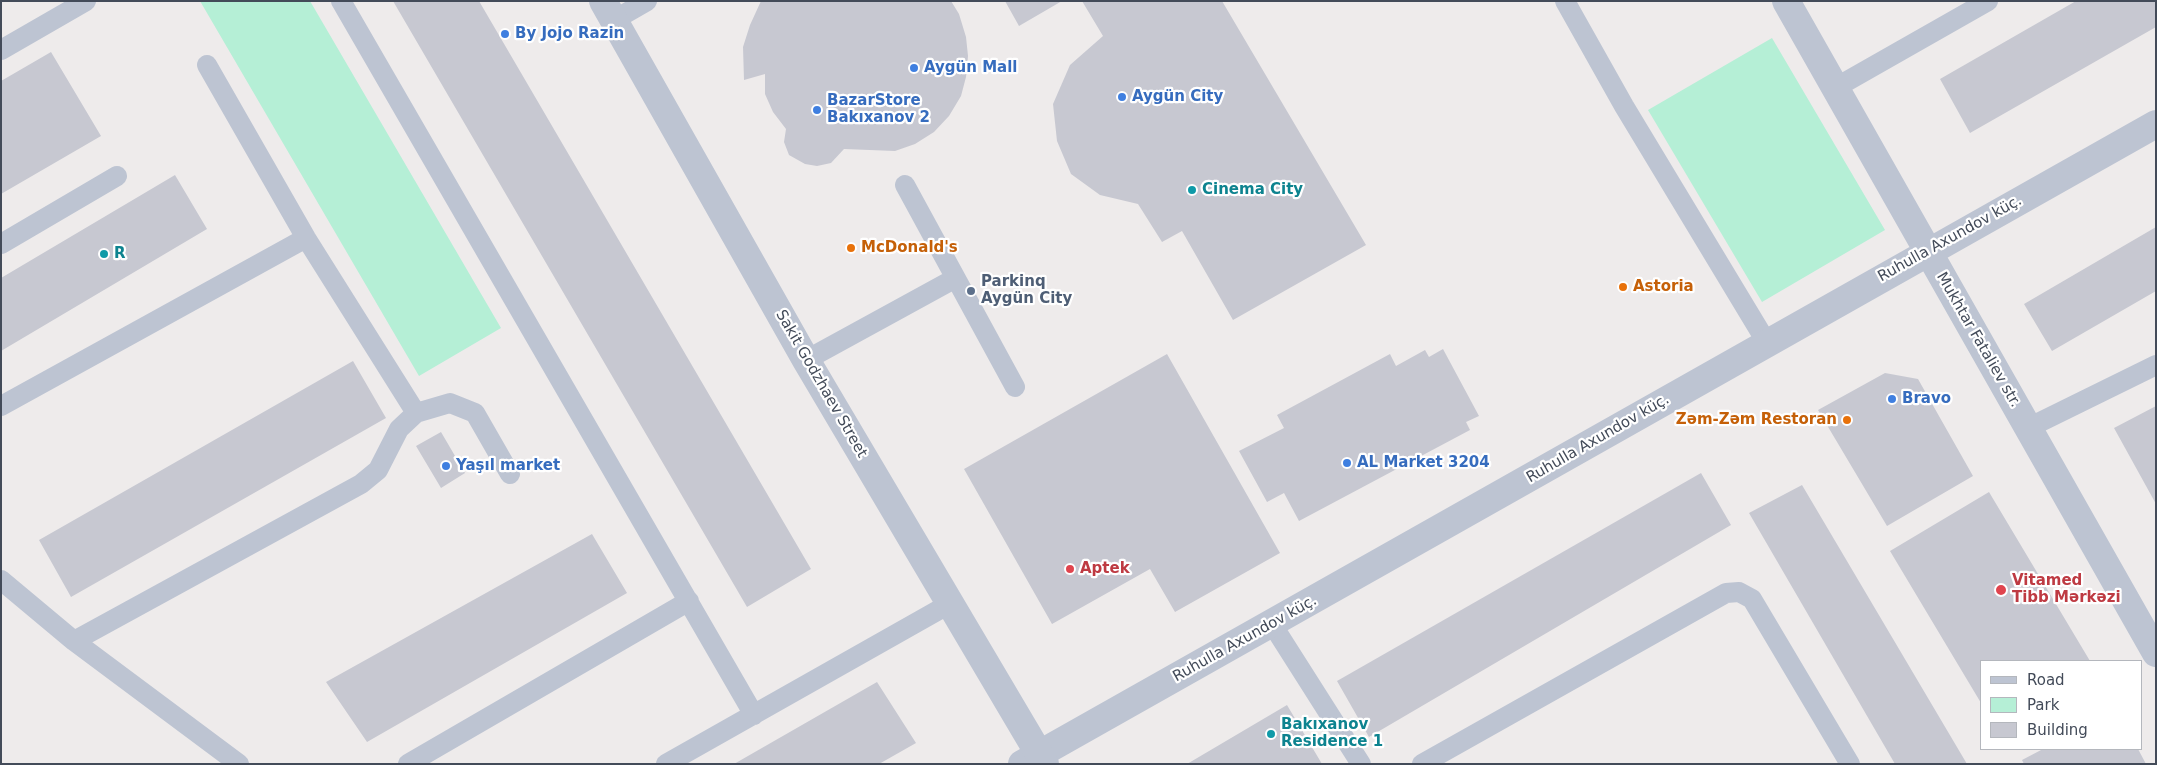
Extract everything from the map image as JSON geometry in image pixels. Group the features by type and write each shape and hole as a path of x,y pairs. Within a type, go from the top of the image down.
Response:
{"street":[{"name":"Mukhtar Fataliev str.","path":"1786,1 2156,653"},
{"name":"Sakit Godzhaev Street","path":"609,11 806,360 951,603 1036,760"},
{"name":"Ruhulla Axundov küç.","path":"1036,760 1272,624 2156,124"}],"lane":[{"path":"1,50 86,1"},
{"path":"341,1 754,715"},
{"path":"609,11 647,1"},
{"path":"1565,1 1624,106 1767,343"},
{"path":"1835,88 1988,1"},
{"path":"207,65 306,238 416,413"},
{"path":"1,244 117,176"},
{"path":"905,185 954,279 1015,387"},
{"path":"1,406 306,238"},
{"path":"806,360 954,279"},
{"path":"2028,428 2156,365"},
{"path":"74,641 361,484 378,470 399,429 416,413 450,403 475,413 510,474"},
{"path":"1,580 74,641 239,764"},
{"path":"1422,764 1726,593 1739,592 1752,598 1850,764"},
{"path":"408,764 689,601"},
{"path":"666,764 951,603"},
{"path":"1272,624 1361,764"}],"green space":[{"path":"200,1 310,1 501,328 419,376"},
{"path":"1772,38 1885,230 1762,302 1648,110"}],"building":[{"path":"393,1 479,1 811,569 747,607"},
{"path":"761,1 951,1 959,14 966,37 968,56 966,77 961,96 949,116 934,132 915,144 895,151 844,149 831,163 817,166 805,164 789,155 784,142 786,129 773,112 765,94 765,74 744,80 743,47"},
{"path":"1005,1 1062,1 1019,26"},
{"path":"1082,1 1222,1 1366,245 1233,320 1182,231 1162,242 1138,204 1100,195 1071,174 1057,141 1053,104 1070,65 1103,36"},
{"path":"2076,1 2156,1 2156,27 1970,133 1940,79"},
{"path":"51,52 101,136 1,194 1,81"},
{"name":"R","path":"175,175 207,229 1,351 1,278"},
{"path":"2156,227 2156,291 2052,351 2024,304"},
{"path":"1443,349 1479,416 1466,422 1470,430 1299,521 1284,493 1267,502 1239,451 1284,428 1277,415 1390,354 1396,366 1425,350 1429,357"},
{"path":"1167,354 1280,553 1175,612 1150,569 1052,624 964,469"},
{"path":"353,361 386,418 71,597 39,540"},
{"path":"1885,373 1918,379 1973,476 1887,526 1818,410"},
{"path":"2156,406 2156,504 2114,428"},
{"path":"441,432 465,473 441,488 416,446"},
{"path":"1701,473 1731,525 1369,737 1337,681"},
{"path":"1802,485 1967,764 1895,764 1749,513"},
{"path":"1989,492 2089,660 1980,660 1980,701 1890,551"},
{"path":"592,534 627,593 367,742 326,682"},
{"path":"877,682 916,743 879,764 734,764"},
{"name":"Bakıxanov Residence 1","path":"1287,705 1322,764 1187,764"},
{"path":"2041,750 2139,750 2146,764 2024,764 2022,760"}],"place":[{"name":"By Jojo Razin","path":"505,34"},
{"name":"Aygün Mall","path":"914,68"},
{"name":"Aygün City","path":"1122,97"},
{"name":"BazarStore Bakıxanov 2","path":"817,110"},
{"name":"Cinema City","path":"1192,190"},
{"name":"McDonald's","path":"851,248"},
{"name":"R","path":"104,254"},
{"name":"Astoria","path":"1623,287"},
{"name":"Parkinq Aygün City","path":"971,291"},
{"name":"Bravo","path":"1892,399"},
{"name":"Zəm-Zəm Restoran","path":"1847,420"},
{"name":"AL Market 3204","path":"1347,463"},
{"name":"Yaşıl market","path":"446,466"},
{"name":"Aptek","path":"1070,569"},
{"name":"Vitamed Tibb Mərkəzi","path":"2001,590"},
{"name":"Bakıxanov Residence 1","path":"1271,734"}]}
